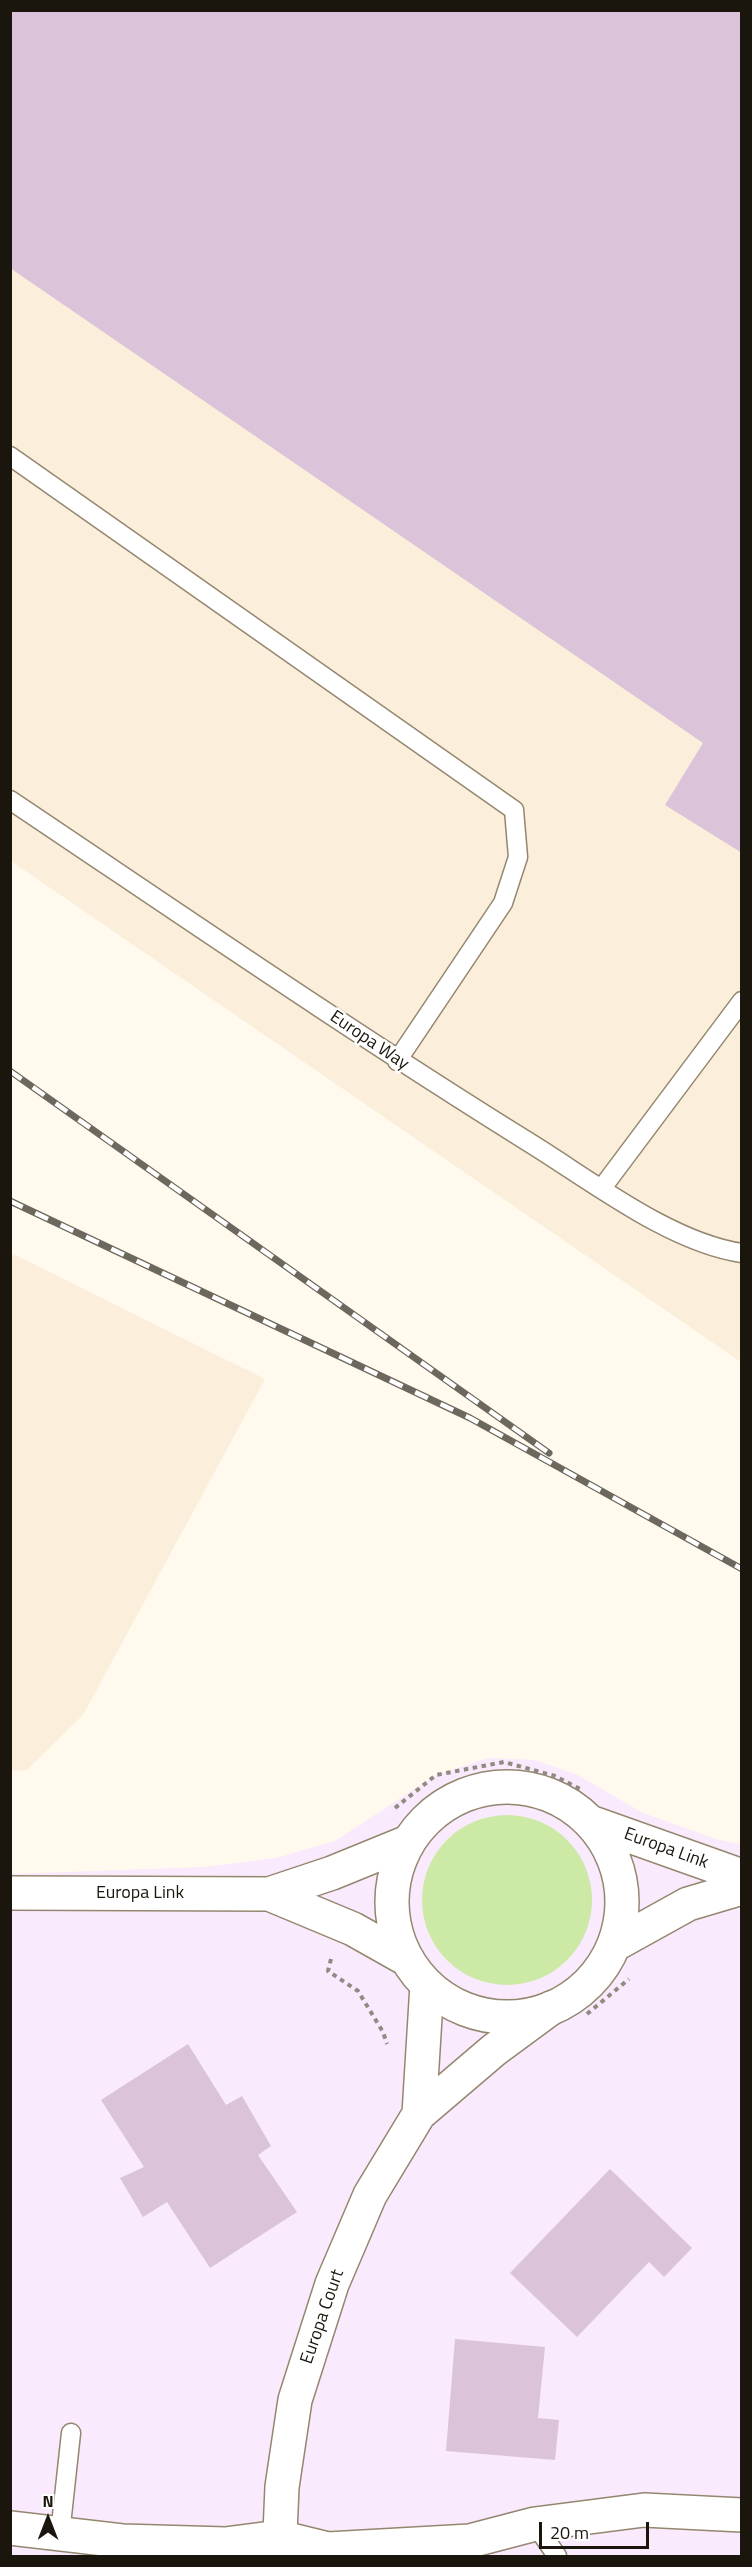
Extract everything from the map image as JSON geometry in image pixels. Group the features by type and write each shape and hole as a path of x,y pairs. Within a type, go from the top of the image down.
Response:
{"street":[{"path":"417,1972 395,1932 391,1901 396,1870 408,1842 430,1815 460,1796 494,1787 529,1788 562,1801 590,1822 609,1849 620,1880 622,1913 614,1945 599,1971 578,1993 551,2008"},
{"name":"Europa Link","path":"590,1822 741,1876"},
{"name":"Europa Link","path":"10,1893 268,1894 332,1874 408,1842"},
{"name":"Europa Link","path":"614,1945 688,1904 741,1888"},
{"name":"Europa Link","path":"268,1894 353,1929 417,1972 454,2004 485,2015 519,2016 551,2008"},
{"name":"Europa Court","path":"417,1972 419,2114"},
{"name":"Europa Court","path":"279,2547 282,2487 295,2400 332,2284 370,2195 419,2114 494,2050 551,2008"},
{"path":"11,2528 122,2541 328,2549 470,2541 535,2524 644,2510 741,2515"}],"lane":[{"path":"10,456 514,810 518,857 503,903 398,1060"},
{"name":"Europa Way","path":"10,800 398,1060 668,1229 722,1250 741,1253"},
{"path":"602,1188 741,1001"},
{"path":"60,2534 71,2433"},
{"path":"535,2524 557,2556"}],"shaded area":[{"path":"11,11 741,11 741,1362 11,861"},
{"path":"11,1253 265,1379 83,1715 27,1770 11,1771"},
{"path":"488,1758 535,1760 578,1775 643,1813 719,1840 741,1844 741,2556 11,2556 10,1874 206,1867 276,1858 335,1841 436,1775"}],"green space":[{"path":"507,1815 539,1822 567,1840 585,1868 592,1900 585,1932 567,1960 539,1978 507,1985 475,1978 447,1960 429,1932 422,1900 429,1868 447,1840 475,1822"}],"building":[{"path":"10,10 742,10 742,853 665,805 703,743 10,268"},
{"path":"188,2044 226,2105 242,2096 271,2146 258,2155 297,2212 210,2268 167,2202 143,2217 120,2178 144,2167 101,2100"},
{"path":"610,2169 692,2248 664,2277 649,2262 577,2337 510,2273"},
{"path":"455,2339 545,2347 538,2418 559,2420 555,2460 446,2451"}],"railway":[{"path":"10,1071 549,1453"},
{"path":"10,1201 470,1418 742,1569"}]}
